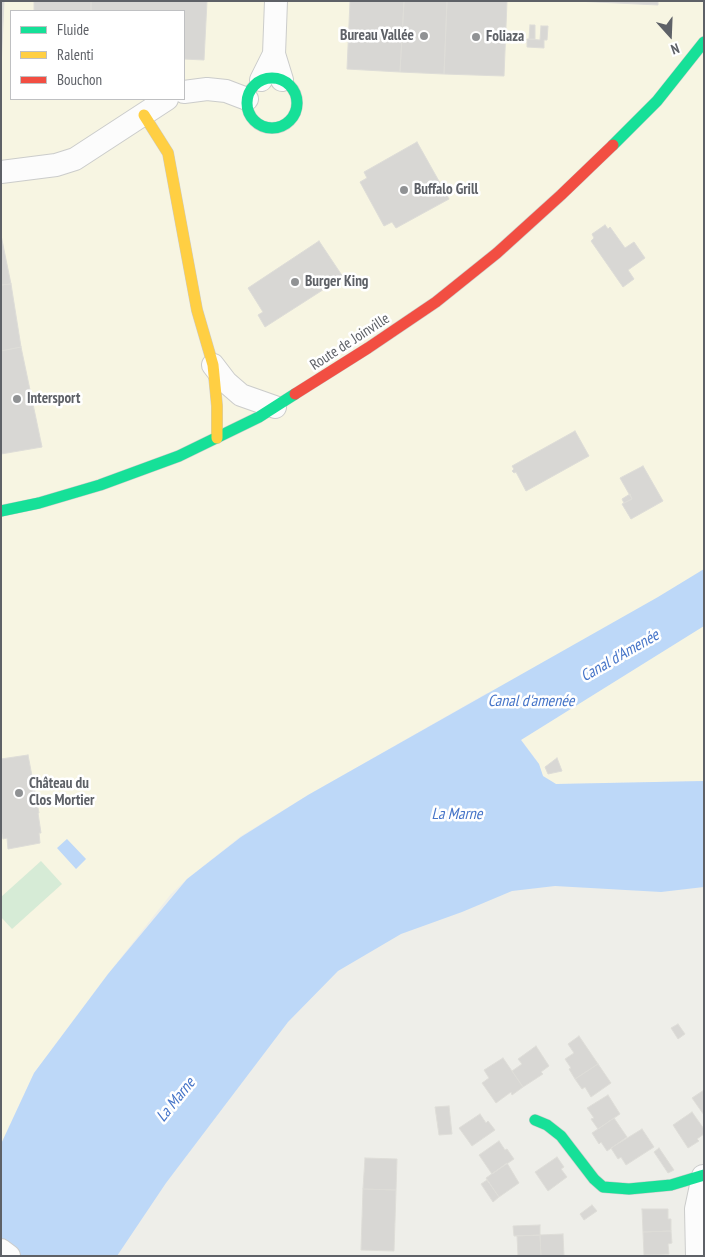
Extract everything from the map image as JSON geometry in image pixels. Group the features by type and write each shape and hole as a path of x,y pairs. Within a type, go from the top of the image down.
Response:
{"main road":[{"path":"656,101 704,42"},
{"path":"656,101 696,72"},
{"path":"271,80 289,85 294,92 297,103 294,114 285,124 271,128 258,124 249,113 247,99 254,85 271,80"},
{"name":"Route de Joinville","path":"1,511 39,503 100,485 167,461 259,417 275,407 436,302 490,259 561,195 656,101"},
{"path":"144,115 168,153 197,310 213,365 218,406 217,438"},
{"path":"535,1120 547,1125 561,1136 594,1179 603,1187 629,1189 662,1186 703,1176"}],"street":[{"path":"271,80 276,1"},
{"path":"185,92 207,89 226,91 247,99"},
{"path":"1,172 56,165 75,159 166,100"},
{"path":"213,365 226,382 241,395 275,407"},
{"path":"697,1256 696,1209 703,1176"},
{"path":"1,1250 9,1256"}],"shaded area":[{"path":"1,1 704,1 704,781 556,784 543,776 539,764 487,693 308,795 241,836 187,879 171,894 34,1073 1,1144"}],"green space":[{"path":"41,861 62,884 12,929 1,917 1,897"}],"water":[{"name":"La Marne","path":"704,569 704,626 521,740 539,764 543,776 556,784 704,781 704,887 661,892 555,886 512,891 462,912 401,934 338,971 288,1022 166,1183 117,1256 1,1256 1,1144 34,1073 108,974 187,879 241,837 308,795 658,597"},
{"path":"67,839 86,859 76,869 57,848"}],"building":[{"path":"1,1 4,1 1,68"},
{"path":"34,1 91,1 91,10 34,10"},
{"path":"91,1 207,1 204,60 185,59 185,10 91,10"},
{"path":"350,1 404,1 400,72 347,69"},
{"name":"Bureau Vallée","path":"404,1 447,1 444,74 400,72"},
{"name":"Foliaza","path":"447,1 507,1 504,76 444,74"},
{"path":"575,1 658,1 658,5"},
{"path":"530,25 535,25 535,39 529,39"},
{"path":"541,26 548,26 547,40 544,40 544,48 527,47 527,39 540,40"},
{"name":"Buffalo Grill","path":"417,142 449,199 396,228 392,222 384,226 360,182 367,178 364,172"},
{"path":"605,225 608,229 610,227 625,248 634,242 645,258 628,270 634,279 623,287 591,241 594,238 592,234"},
{"path":"1,235 11,284 1,285"},
{"name":"Burger King","path":"319,241 343,277 265,327 258,315 263,312 248,288"},
{"path":"11,284 21,347 1,351 1,285"},
{"name":"Intersport","path":"21,347 42,447 1,454 1,351"},
{"path":"575,431 589,456 526,491 516,472 512,471 514,469 512,466"},
{"path":"643,466 663,501 631,519 622,504 632,499 620,478"},
{"path":"630,494 632,499 624,503 622,499"},
{"name":"Château du Clos Mortier","path":"28,755 39,813 40,843 8,849 7,838 3,839 1,828 1,759"},
{"path":"557,758 562,771 548,774 545,767"},
{"path":"678,1024 685,1034 678,1039 671,1028"},
{"path":"579,1036 598,1064 575,1079 565,1059 574,1053 568,1044"},
{"path":"536,1046 549,1066 541,1072 543,1074 523,1087 512,1071 522,1064 518,1059"},
{"path":"503,1058 523,1087 512,1095 511,1092 496,1103 482,1083 489,1078 484,1070"},
{"path":"598,1064 611,1083 591,1097 585,1087 582,1089 575,1079"},
{"path":"704,1090 704,1115 692,1098"},
{"path":"608,1095 620,1114 598,1129 591,1119 594,1118 587,1108"},
{"path":"449,1106 452,1134 439,1135 435,1107"},
{"path":"692,1112 704,1129 704,1134 697,1139 699,1141 688,1148 673,1125"},
{"path":"480,1114 486,1123 488,1121 495,1130 472,1146 459,1128"},
{"path":"614,1118 627,1137 607,1151 601,1142 599,1144 592,1133"},
{"path":"642,1129 654,1147 626,1165 621,1157 618,1159 611,1148"},
{"path":"499,1141 514,1159 492,1174 479,1155"},
{"path":"659,1148 674,1170 668,1173 654,1152"},
{"path":"557,1157 564,1167 561,1169 567,1177 548,1191 535,1172"},
{"path":"365,1158 397,1159 396,1190 363,1189"},
{"path":"507,1163 519,1183 499,1197 486,1178"},
{"path":"487,1180 499,1197 493,1202 481,1184"},
{"path":"363,1189 396,1190 394,1251 361,1250"},
{"path":"592,1205 597,1211 584,1220 580,1214"},
{"path":"642,1209 668,1209 668,1219 671,1219 671,1231 643,1232"},
{"path":"540,1225 540,1235 514,1236 513,1226"},
{"path":"671,1231 672,1243 668,1244 669,1254 644,1255 643,1232"},
{"path":"563,1234 564,1256 541,1256 540,1235"},
{"path":"540,1235 541,1256 518,1256 517,1236"}],"traffic: fast":[{"path":"613,145 657,101 704,42"},
{"path":"272,78 290,85 297,103 290,121 272,128 254,121 247,103 254,85 272,78"},
{"path":"1,511 39,503 100,485 179,456 259,417 295,394"},
{"path":"535,1120 547,1125 561,1136 594,1179 603,1187 629,1189 671,1185 704,1175"}],"traffic: slow":[{"path":"144,115 168,153 197,310 213,365 217,406 217,438"}],"traffic: jam":[{"path":"295,394 436,302 497,253 613,145"}],"place":[{"name":"Bureau Vallée","path":"424,36"},
{"name":"Foliaza","path":"476,37"},
{"name":"Buffalo Grill","path":"404,190"},
{"name":"Burger King","path":"295,282"},
{"name":"Intersport","path":"17,399"},
{"name":"Château du Clos Mortier","path":"19,793"}],"water label":[{"name":"Canal d'Amenée","path":"620,656"},
{"name":"Canal d'amenée","path":"531,701"}]}
